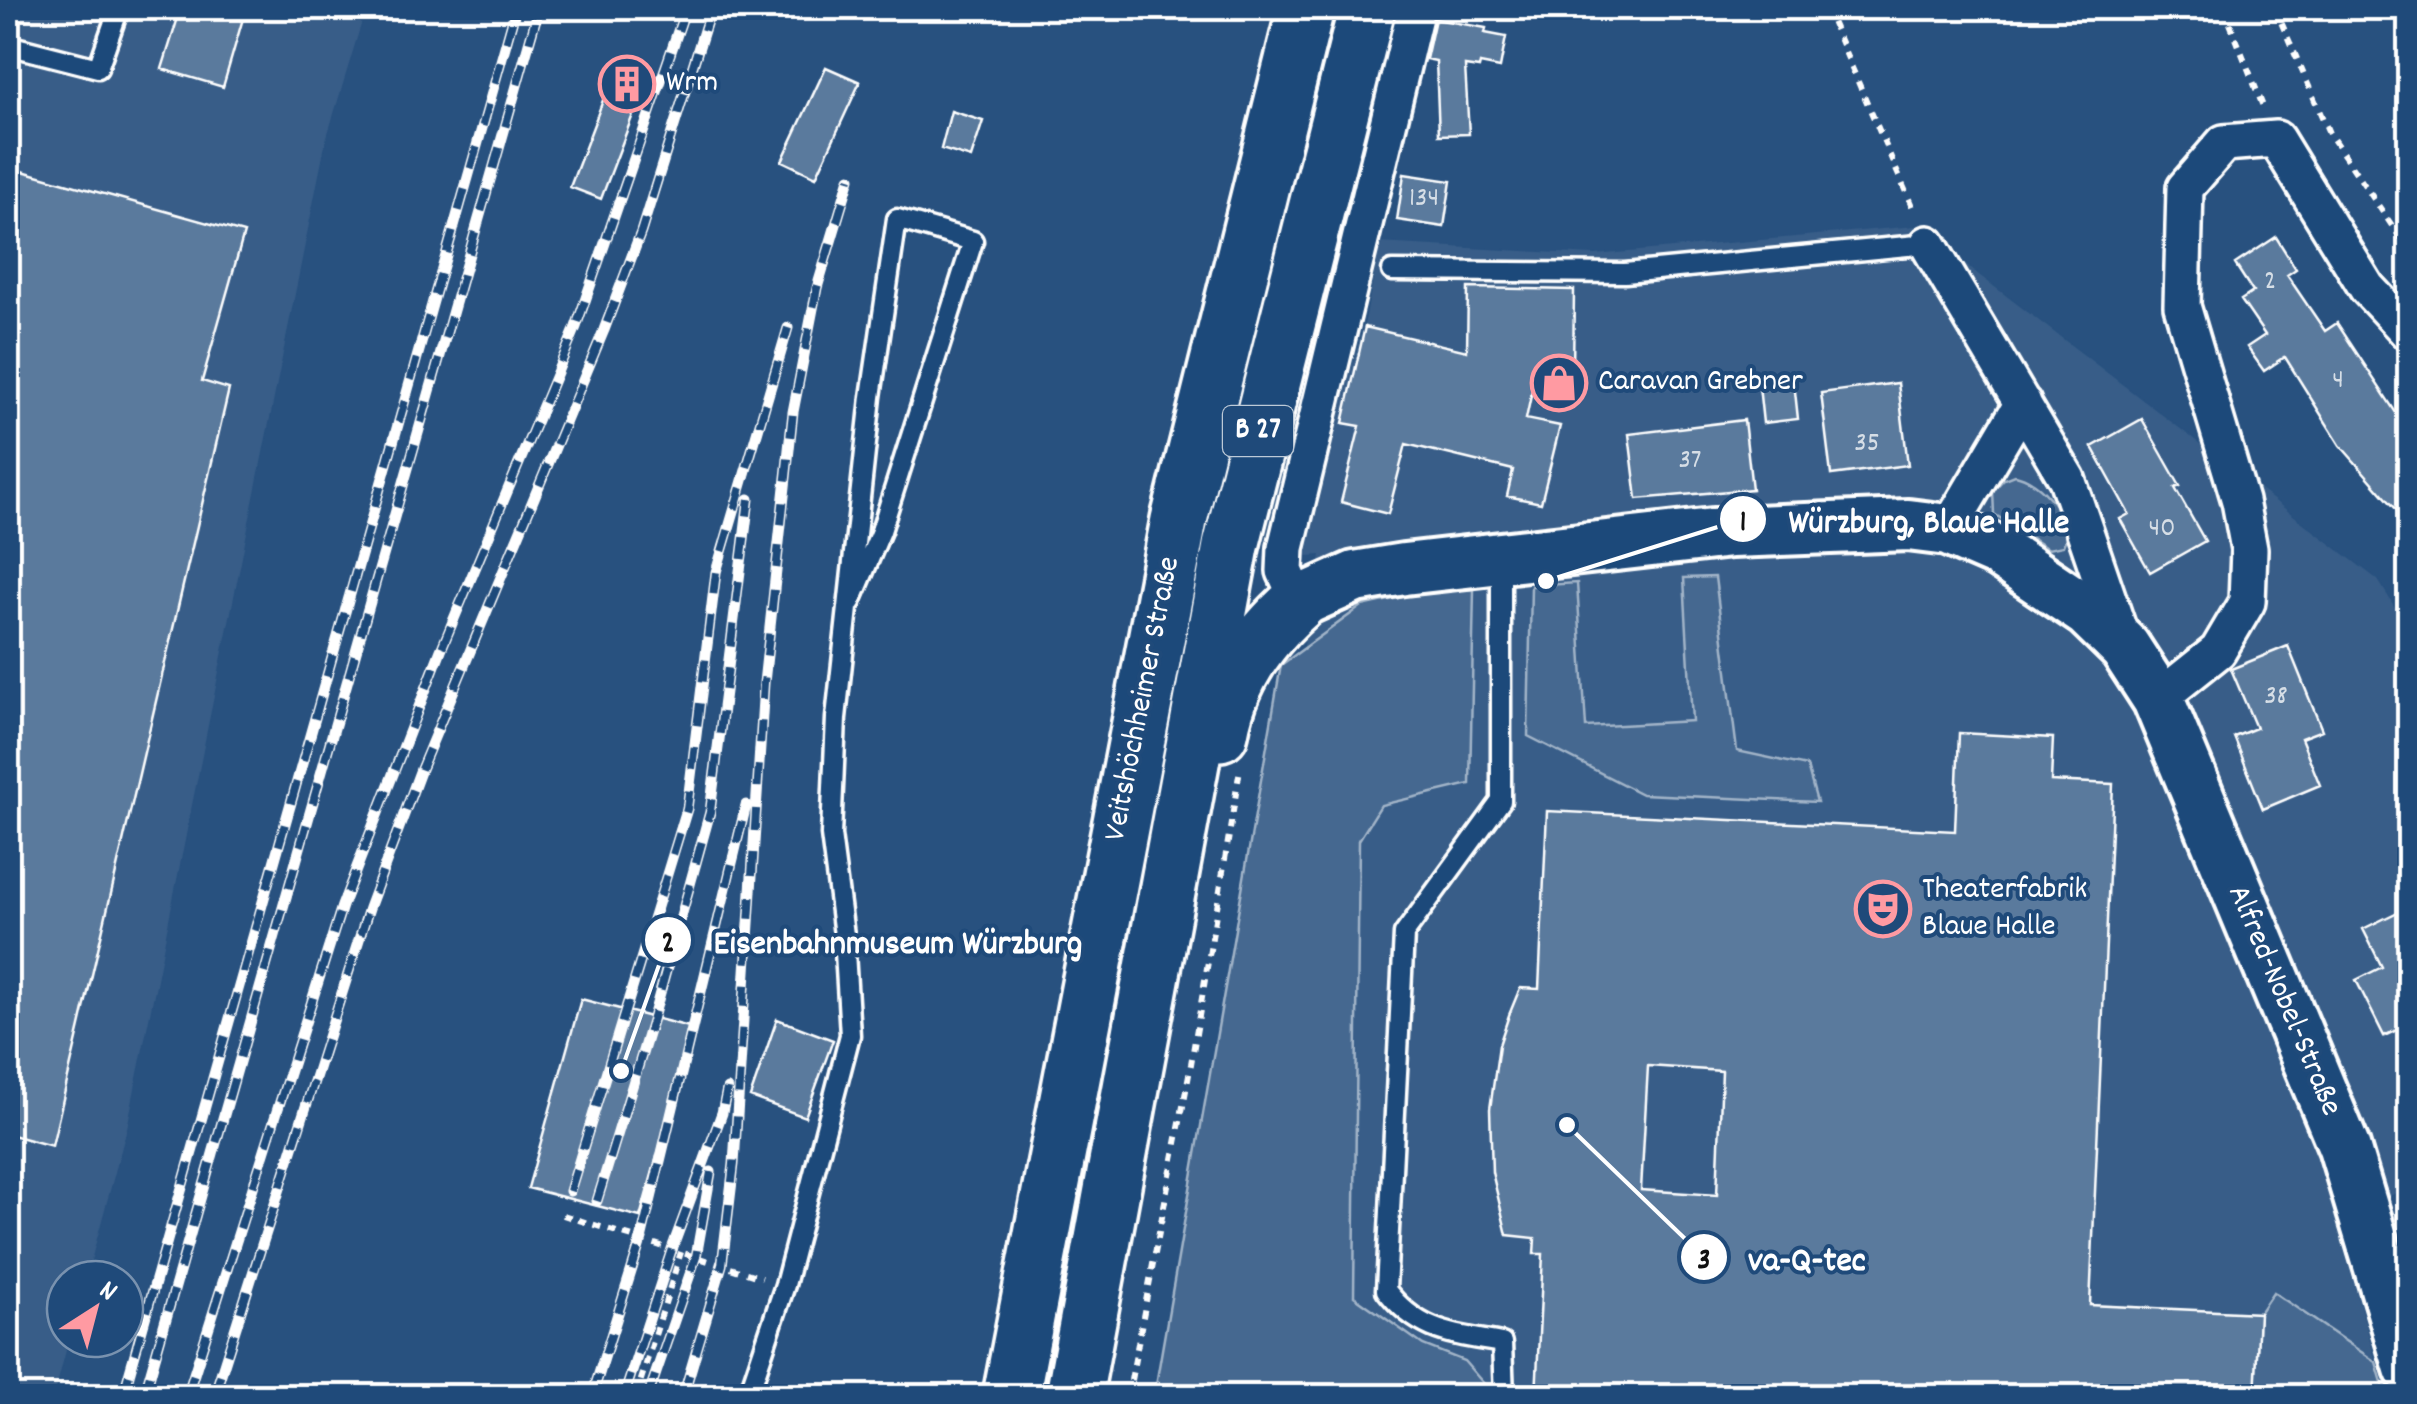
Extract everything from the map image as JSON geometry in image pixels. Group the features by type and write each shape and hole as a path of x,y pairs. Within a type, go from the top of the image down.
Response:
{"highway":[{"name":"Veitshöchheimer Straße","path":"1012,1396 1180,520 1306,8"},
{"name":"Veitshöchheimer Straße","path":"1074,1396 1230,546 1367,8"},
{"path":"1171,859 1203,833 1224,714 1243,670 1262,637 1299,602"}],"street":[{"path":"1299,602 1286,570 1286,548 1416,8"},
{"path":"2158,699 2218,651 2248,602 2249,550 2240,501 2182,306 2185,188 2224,144 2276,139 2367,288 2410,334"},
{"name":"Alfred-Nobel-Straße","path":"1928,244 2067,479 2124,648"},
{"path":"1948,530 2023,403"},
{"name":"Alfred-Nobel-Straße","path":"1299,602 1355,576 1731,532 1908,525 1948,530 2000,552 2088,612 2124,648 2158,699 2344,1147 2410,1368"}],"lane":[{"path":"8,44 98,68 119,8"},
{"path":"748,1396 784,1284 850,1035 844,935 831,834 836,718 871,397 897,219 974,241 880,531 851,602"},
{"path":"1392,271 1625,274 1928,244"},
{"path":"1501,558 1501,801 1404,934 1386,1290 1402,1311 1434,1331 1502,1342 1504,1396"}],"path":[{"path":"1826,8 1928,244"},
{"path":"2224,8 2276,139"},
{"path":"2275,8 2329,133 2410,252"},
{"path":"1128,1396 1191,1064 1240,766"},
{"path":"563,1215 784,1284"},
{"path":"636,1396 681,1252"}],"shaded area":[{"path":"8,8 366,8 326,140 127,1128 91,1259 45,1259 45,1359 64,1359 54,1396 8,1396"},
{"path":"1915,226 2378,580 2409,630 2409,1186 2337,1224 2386,1396 1163,1396 1321,555 1299,552 1365,321 1380,243 1595,255"},
{"path":"2014,475 2034,484 2053,502 2064,525 2063,546 2048,549 1994,514 1993,491"},
{"path":"1715,577 1737,751 1807,766 1817,802 1642,794 1528,736 1531,586 1577,583 1586,727 1692,721 1684,578"},
{"path":"1474,589 1470,784 1381,805 1359,840 1354,1296 1423,1345 1464,1361 1484,1384 1482,1396 1452,1391 1451,1396 1154,1396 1281,665 1362,606 1430,591"},
{"path":"2273,1292 2376,1362 2386,1396 2277,1396 2255,1392 2259,1313"}],"building":[{"path":"181,8 246,8 223,87 162,69"},
{"path":"1435,19 1486,28 1485,33 1506,37 1500,68 1465,66 1469,134 1439,135 1436,61 1426,59"},
{"path":"619,58 650,70 601,199 570,187"},
{"path":"826,67 860,82 816,177 782,161"},
{"path":"951,111 983,121 971,158 941,149"},
{"path":"8,167 244,233 202,381 229,389 52,1146 8,1134"},
{"path":"1404,174 1451,181 1444,227 1397,220"},
{"path":"2276,237 2296,269 2287,275 2325,331 2337,323 2410,434 2410,525 2340,445 2285,357 2264,371 2247,347 2265,335 2241,300 2253,292 2235,264"},
{"path":"1468,288 1574,290 1573,373 1536,372 1526,419 1560,426 1541,503 1507,496 1513,470 1406,444 1388,514 1341,502 1360,426 1343,423 1365,327 1467,351"},
{"path":"1794,382 1798,419 1763,423 1759,386"},
{"path":"1898,383 1908,465 1831,475 1821,393"},
{"path":"2142,419 2180,486 2175,488 2205,541 2150,572 2120,519 2129,514 2092,447"},
{"path":"1744,420 1752,489 1637,499 1629,434"},
{"path":"2288,646 2322,730 2301,738 2320,785 2263,809 2234,737 2256,728 2231,669"},
{"path":"1959,733 2053,738 2051,781 2113,784 2090,1305 2259,1313 2255,1396 1536,1396 1543,1254 1534,1254 1535,1238 1507,1235 1492,1172 1490,1109 1499,1045 1520,988 1539,989 1547,811 1955,831","holes":["1648,1066 1722,1071 1717,1195 1641,1190"]},
{"path":"2410,906 2410,1024 2384,1036 2356,980 2382,967 2363,929"},
{"path":"581,999 693,1028 640,1217 528,1188"},
{"path":"777,1019 833,1040 805,1117 750,1097"}],"railway":[{"path":"123,1396 516,8"},
{"path":"144,1396 539,8"},
{"path":"187,1396 342,906 441,650 576,327 686,8"},
{"path":"214,1396 369,908 421,769 604,330 641,232 711,8"},
{"path":"683,1396 722,1265 734,1164 764,683 793,412 817,288 850,178"},
{"path":"570,1191 687,809 716,572 788,328"},
{"path":"597,1201 710,812 749,499"},
{"path":"592,1396 641,1240 746,805"},
{"path":"624,1396 727,1089"},
{"path":"648,1396 696,1257 711,1172"}],"place":[{"name":"Wrm","path":"627,84"},
{"name":"Caravan Grebner","path":"1559,383"},
{"name":"Würzburg, Blaue Halle","path":"1546,581"},
{"name":"Theaterfabrik Blaue Halle","path":"1883,909"},
{"name":"Eisenbahnmuseum Würzburg","path":"621,1071"},
{"name":"va-Q-tec","path":"1567,1125"}]}
